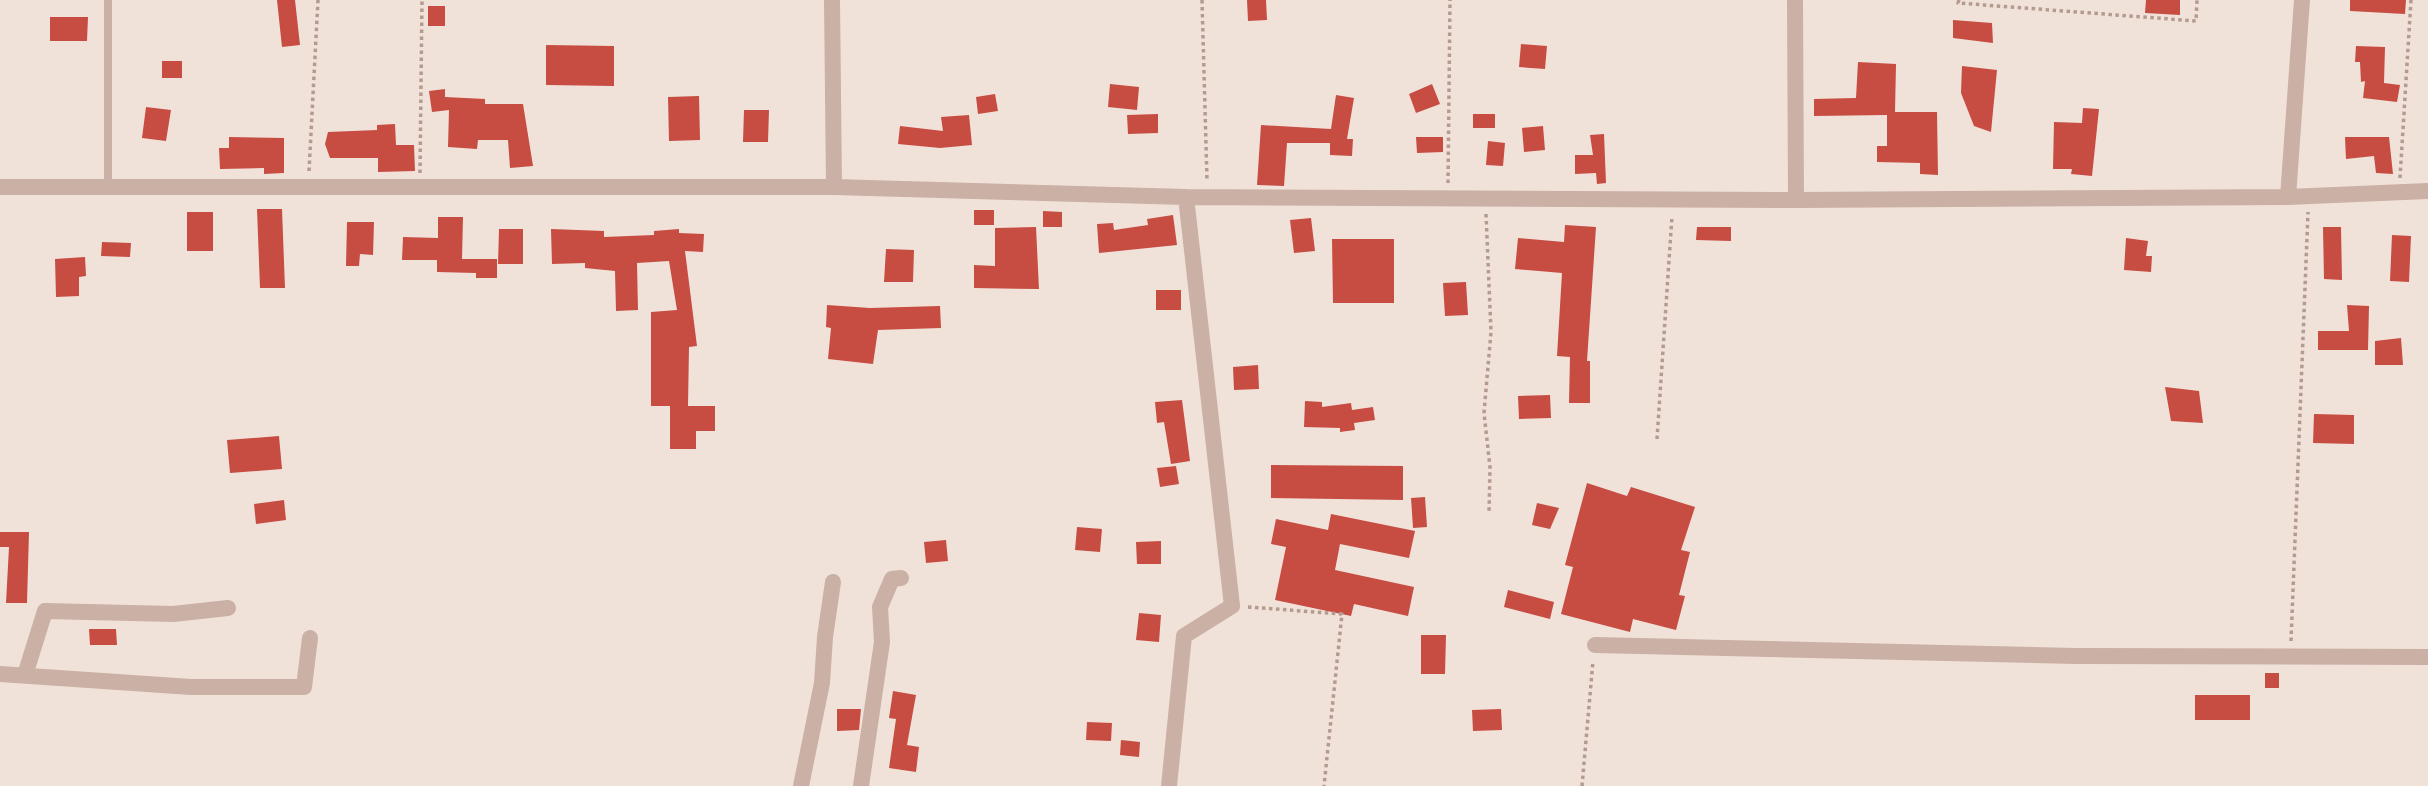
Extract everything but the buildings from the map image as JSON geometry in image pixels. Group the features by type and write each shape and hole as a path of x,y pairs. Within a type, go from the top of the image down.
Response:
{"street":[{"path":"832,0 834,187"},
{"path":"1796,0 1796,200"},
{"path":"2288,197 2302,0"},
{"path":"0,187 834,187 1186,197 1673,200 2288,197 2428,191"},
{"path":"1169,786 1184,636 1232,606 1186,197"},
{"path":"861,786 882,642 880,607 892,579 901,578"},
{"path":"801,786 822,683 833,582"},
{"path":"25,675 45,611 173,614 228,608"},
{"path":"0,674 191,687 304,687 310,638"},
{"path":"1594,645 2076,656 2428,657"}],"lane":[{"path":"108,0 108,187"}],"path":[{"path":"308,187 318,0"},
{"path":"420,187 422,0"},
{"path":"1202,0 1208,197"},
{"path":"1447,198 1450,0"},
{"path":"1959,0 1958,3 2196,21 2197,0"},
{"path":"2399,191 2411,0"},
{"path":"2291,657 2309,195"},
{"path":"1487,198 1491,332 1484,413 1490,467 1489,514"},
{"path":"1657,439 1673,200"},
{"path":"1232,606 1342,614 1324,786"},
{"path":"1583,786 1594,645"}]}
